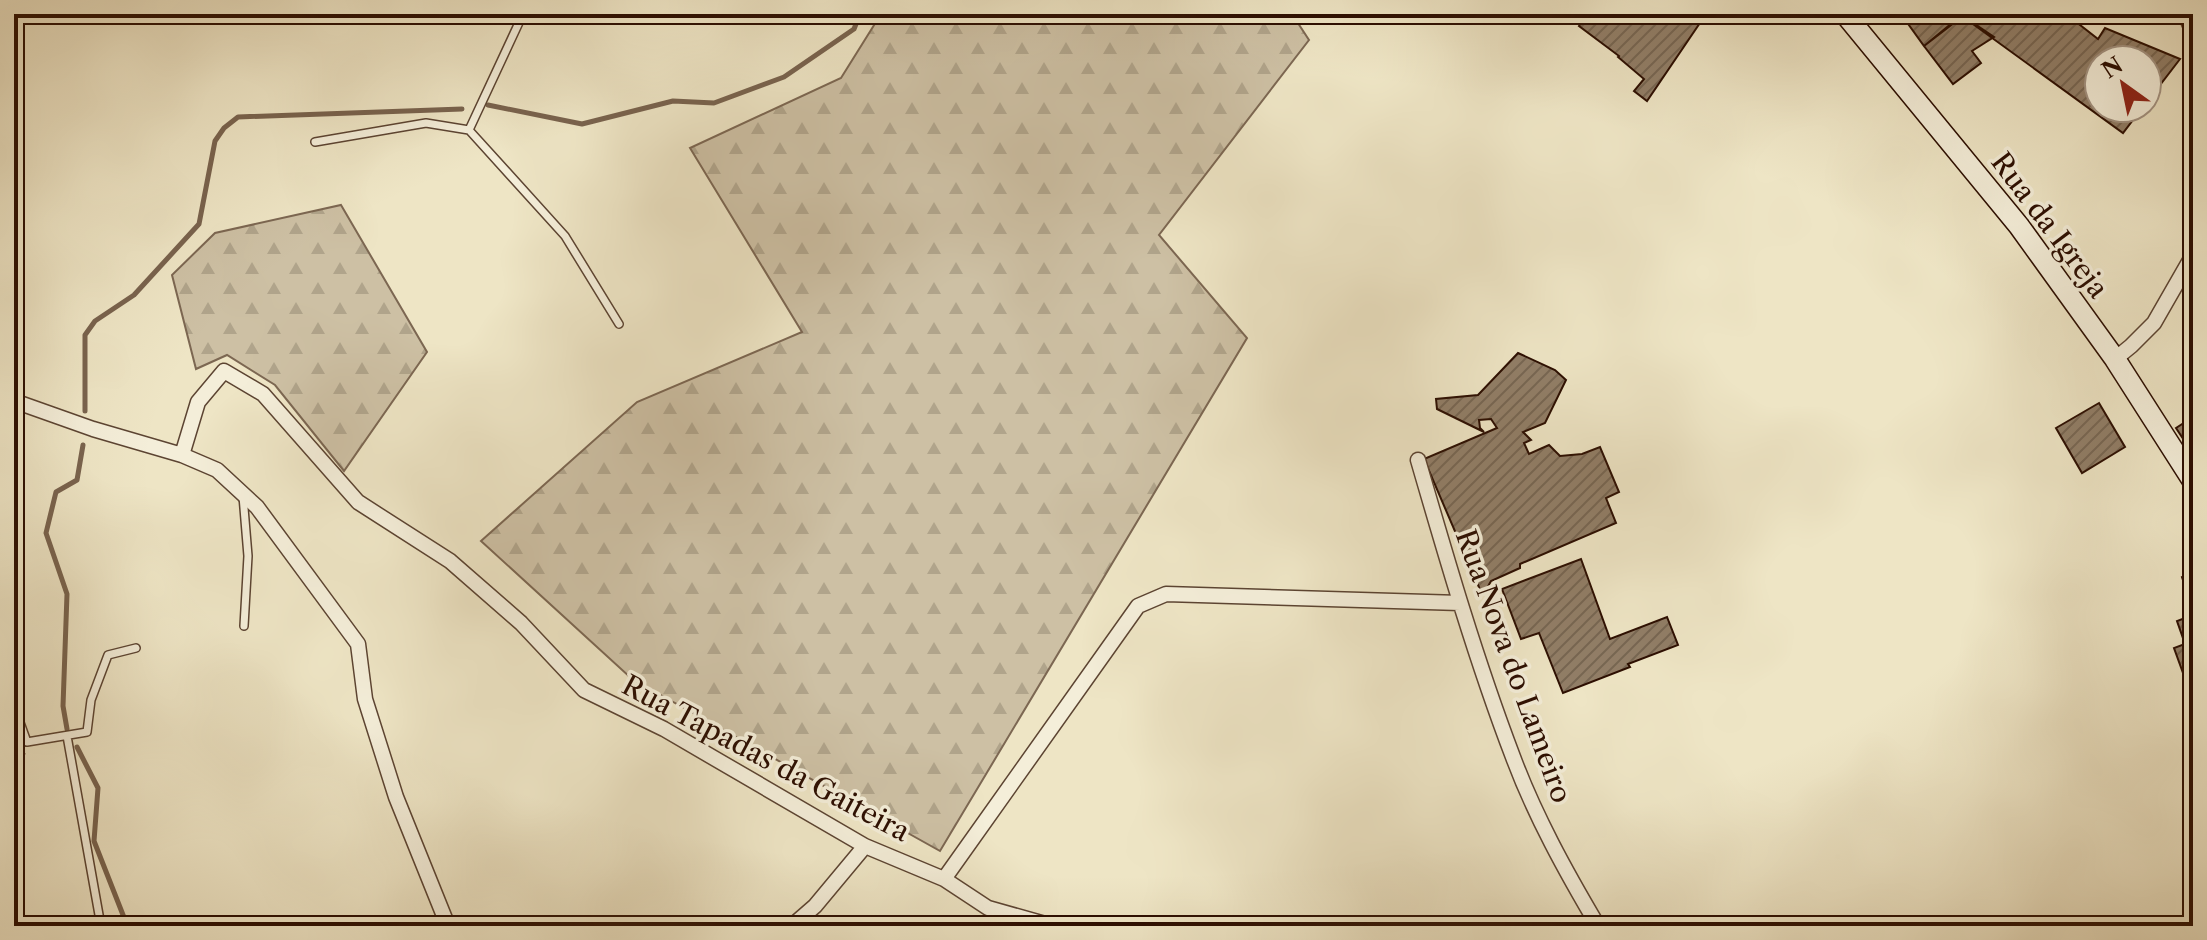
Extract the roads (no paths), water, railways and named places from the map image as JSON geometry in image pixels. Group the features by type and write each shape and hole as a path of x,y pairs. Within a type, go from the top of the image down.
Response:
{"main road":[{"name":"Rua da Igreja","path":"1845,14 2019,226 2115,359 2193,481"}],"street":[{"path":"2185,14 2193,32"},
{"path":"2115,359 2154,323 2193,255"},
{"name":"Rua Tapadas da Gaiteira","path":"182,455 198,402 224,371 263,394 358,502 450,561 521,623 584,690 664,729 865,846 944,879 988,908 1052,926"},
{"path":"14,401 93,429 182,455 217,470 257,507 358,644 369,713 396,797 448,926"},
{"name":"Rua Nova do Lameiro","path":"1418,460 1460,603 1513,759 1552,843 1598,926"},
{"path":"944,879 1138,606 1166,594 1460,603"},
{"path":"792,926 815,906 865,846"}],"lane":[{"path":"469,130 523,14"},
{"path":"315,142 426,123 469,130 565,236 619,324"},
{"path":"243,494 248,556 244,626"},
{"path":"14,706 27,742 87,732 91,700 108,655 136,648"},
{"path":"67,736 101,926"}],"waterway":[{"path":"488,105 582,124 673,101 714,103 784,77 854,29 860,14"},
{"path":"85,411 85,335 95,321 134,295 199,224 215,141 224,128 238,117 462,109"},
{"path":"67,729 63,706 67,594 46,533 56,492 77,480 83,445"},
{"path":"77,747 98,788 94,841 125,920 124,926"}]}
